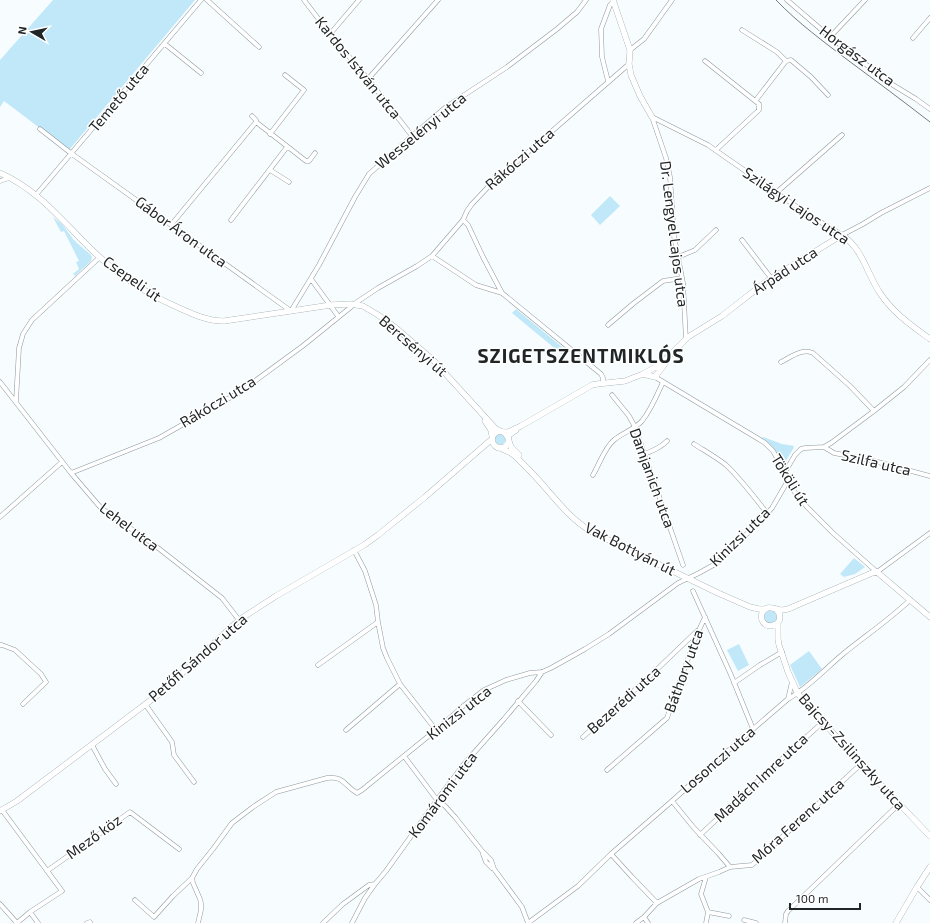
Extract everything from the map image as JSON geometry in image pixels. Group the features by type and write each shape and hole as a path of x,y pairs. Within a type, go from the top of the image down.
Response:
{"street":[{"name":"Temető utca","path":"36,195 201,0"},
{"path":"207,0 259,47"},
{"name":"Kardos István utca","path":"304,0 412,136"},
{"path":"330,34 359,0"},
{"path":"368,79 438,0"},
{"name":"Wesselényi utca","path":"291,311 324,257 355,197 370,174 446,107 507,67 557,29 577,12 586,0"},
{"path":"630,50 644,39 672,0"},
{"name":"Horgász utca","path":"787,0 830,37 893,85 930,109"},
{"path":"791,4 795,0"},
{"path":"830,37 864,0"},
{"path":"613,1 630,50 629,64"},
{"path":"608,81 602,57 601,29 613,1"},
{"path":"913,38 930,18"},
{"path":"742,30 776,52 786,61 791,60 811,77 828,95"},
{"path":"164,44 201,73"},
{"path":"705,61 756,100 759,104 759,110 716,150"},
{"path":"756,100 786,61"},
{"name":"Rákóczi utca","path":"71,473 159,438 240,392 304,345 338,316 378,288 432,256 464,220 467,211 488,186 629,64"},
{"name":"Dr. Lengyel Lajos utca","path":"629,64 631,75 640,96 652,116 666,158 670,177 674,236 682,278 686,340"},
{"path":"270,134 304,90 285,75"},
{"path":"252,116 256,122 270,134 308,161 315,153"},
{"name":"Szilágyi Lajos utca","path":"652,116 716,150 807,214 852,242 864,259 872,280 888,304 930,339"},
{"path":"171,224 256,122"},
{"path":"657,131 664,123"},
{"name":"Gábor Áron utca","path":"40,129 72,154 291,311"},
{"path":"777,192 842,135"},
{"path":"231,220 287,147"},
{"path":"270,170 289,182"},
{"name":"Csepeli út","path":"0,173 24,186 36,195 100,257 123,276 160,300 185,311 210,320 218,321 291,311"},
{"path":"0,181 9,178"},
{"name":"Árpád utca","path":"603,383 625,381 659,365 686,340 722,316 771,278 881,213 929,189"},
{"path":"464,220 468,225 502,293"},
{"path":"678,257 696,250 716,230"},
{"path":"742,240 771,278"},
{"path":"432,256 476,285 502,293 601,374 603,383 588,387 521,426 511,433 505,447 498,447 492,442 492,438 496,433 506,432 521,426"},
{"path":"16,402 19,348 26,327 100,257"},
{"path":"608,325 663,281 682,278"},
{"path":"311,279 338,316"},
{"name":"Bercsényi út","path":"291,311 345,304 363,306 409,338 433,360 496,429 502,432"},
{"path":"781,362 802,351 813,353 850,386 874,411"},
{"name":"Árpád utca","path":"654,377 670,355"},
{"path":"785,472 795,455 801,449 824,447 852,428 908,383 930,360"},
{"path":"642,374 654,377"},
{"name":"Tököli út","path":"654,377 765,443 773,451 793,490 807,507 834,534 930,618"},
{"name":"Lehel utca","path":"0,382 62,462 101,508 153,544 222,598 239,620"},
{"path":"593,475 609,444 639,424 646,416 663,382"},
{"name":"Damjanich utca","path":"612,395 629,416 634,427 683,565"},
{"name":"Bercsényi út","path":"477,409 490,428 492,438"},
{"path":"502,432 509,439"},
{"name":"Petőfi Sándor utca","path":"1,810 17,801 162,691 239,620 276,596 364,545 389,526 492,438"},
{"name":"Vak Bottyán út","path":"509,439 511,447 522,457 534,474 568,514 586,528 742,604 761,616"},
{"path":"644,454 662,447 667,441"},
{"path":"694,444 711,454 738,477 768,513"},
{"name":"Petőfi Sándor utca","path":"476,453 489,448 498,447"},
{"name":"Vak Bottyán út","path":"498,447 512,454 534,474"},
{"name":"Szilfa utca","path":"824,447 834,453 874,461 930,476"},
{"path":"0,517 62,462"},
{"name":"Kinizsi utca","path":"192,878 197,869 232,823 276,792 331,778 340,779 357,793 436,730 462,706 484,690 506,680 530,673 542,672 551,668 609,634 678,583 716,563 768,513 789,481"},
{"path":"795,606 780,617 778,623 768,626 763,622 761,616 765,609 771,607 784,610 877,572 930,534"},
{"path":"354,550 365,571 376,605 383,648 387,658 400,684 436,730"},
{"path":"693,591 753,729"},
{"name":"Losonczi utca","path":"528,923 578,886 611,854 753,729 788,699 798,694 843,654 910,600"},
{"name":"Vak Bottyán út","path":"742,604 757,609 765,609"},
{"path":"776,609 780,617"},
{"name":"Báthory utca","path":"607,770 667,718 699,629 705,617"},
{"path":"318,665 378,622"},
{"name":"Bajcsy-Zsilinszky utca","path":"778,623 778,639"},
{"name":"Bajcsy-Zsilinszky utca","path":"771,626 778,639 788,672 798,694 860,764 930,836"},
{"name":"Bezerédi utca","path":"583,737 699,629"},
{"path":"0,645 15,650 41,674 46,682 23,704"},
{"path":"734,683 782,652"},
{"name":"Komáromi utca","path":"352,923 365,898 464,764 536,681 542,672"},
{"path":"788,699 792,682"},
{"path":"346,730 400,684"},
{"path":"518,701 551,736"},
{"path":"145,704 172,742 174,754 194,782"},
{"name":"Madách Imre utca","path":"700,835 823,722"},
{"path":"92,745 105,769 116,784"},
{"path":"404,756 437,800 455,817 482,852 491,860 494,869 522,907 528,923"},
{"name":"Móra Ferenc utca","path":"636,923 657,903 699,879 730,867 752,865 860,764"},
{"path":"672,801 700,835 730,867"},
{"path":"785,923 786,914 899,804"},
{"path":"0,904 17,923 30,912 62,891 1,810"},
{"name":"Mező köz","path":"47,871 130,812 179,849"},
{"path":"611,854 657,903"},
{"path":"896,923 930,867"},
{"path":"706,877 701,894 708,912 706,923"},
{"path":"135,900 154,917 192,878"},
{"path":"192,878 200,899 201,910 198,923"},
{"path":"322,923 343,904 369,885 375,884"},
{"path":"917,887 930,900"},
{"path":"30,912 38,923"},
{"path":"708,912 729,916"},
{"path":"644,917 648,923"},
{"path":"744,920 756,923"}],"shaded area":[{"path":"53,0 195,0 69,150 4,101 0,107 0,60"},
{"path":"610,196 620,206 600,225 591,215"},
{"path":"53,217 62,224 73,239 92,257 91,261 75,276 73,274 79,269 76,262 79,261 64,231 61,232"},
{"path":"516,309 567,351 564,356 512,313"},
{"path":"498,434 502,434 504,435 504,443 498,444 495,441 495,437"},
{"path":"763,437 782,444 794,446 784,464 769,444 761,438"},
{"path":"854,558 865,567 855,574 844,577 840,574"},
{"path":"771,610 776,612 778,617 776,622 771,624 766,622 764,617 766,612"},
{"path":"739,644 749,665 738,671 727,650"},
{"path":"809,651 822,669 800,687 790,665"}],"tram line":[{"path":"776,0 793,17 930,122"}],"district":[{"name":"SZIGETSZENTMIKLÓS","path":"581,356"}]}
